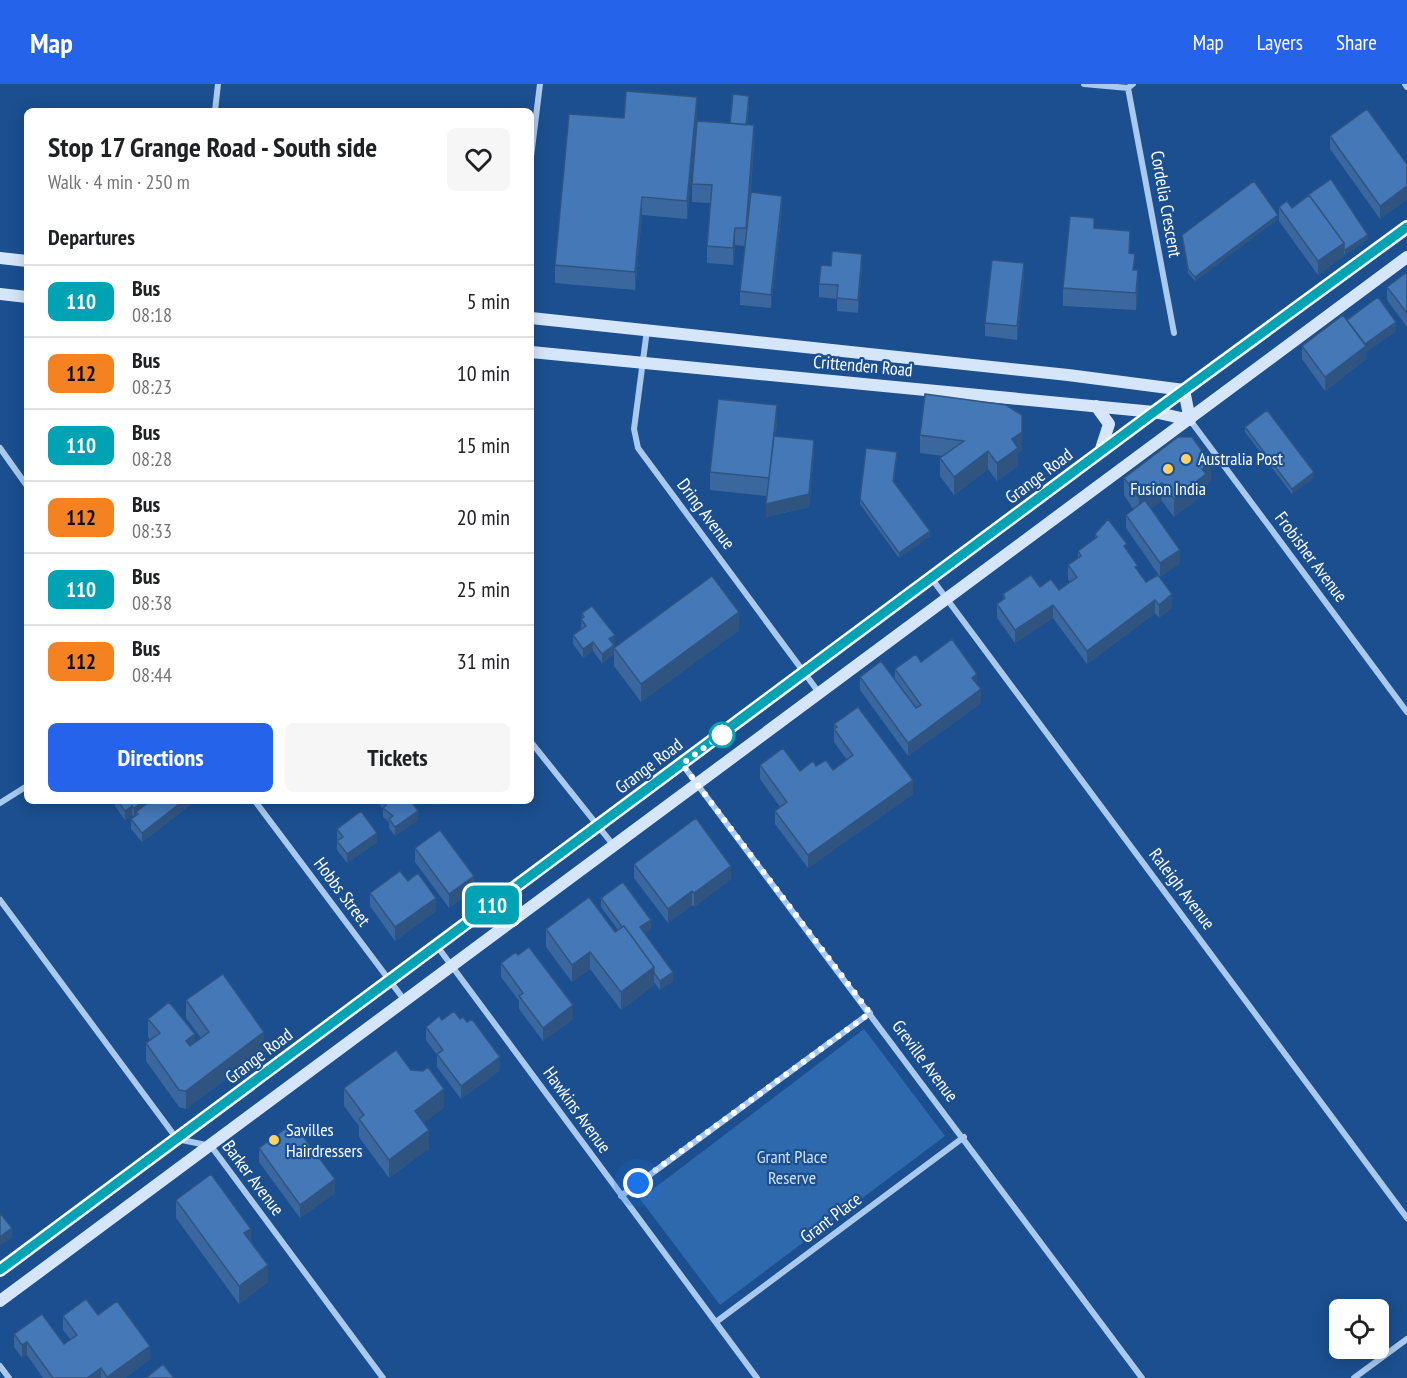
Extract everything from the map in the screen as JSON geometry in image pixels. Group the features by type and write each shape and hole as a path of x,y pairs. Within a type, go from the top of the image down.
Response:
{"main road":[{"name":"Grange Road","path":"0,1270 1100,452 1407,227"},
{"path":"0,1301 1407,257"},
{"path":"0,258 24,261"},
{"path":"0,294 24,297"},
{"name":"Crittenden Road","path":"534,318 1068,375 1184,390"},
{"name":"Crittenden Road","path":"534,352 1096,406 1154,412 1190,420"},
{"path":"1184,390 1190,420"},
{"path":"1096,406 1108,424 1100,452"}],"street":[{"path":"215,108 218,84"},
{"path":"534,133 540,84"},
{"path":"1084,84 1130,86"},
{"name":"Cordelia Crescent","path":"1130,86 1174,333"},
{"name":"Dring Avenue","path":"647,330 634,429 638,448 820,694"},
{"name":"Frobisher Avenue","path":"1190,420 1407,712"},
{"path":"0,448 24,482"},
{"name":"Raleigh Avenue","path":"932,579 1407,1218"},
{"path":"534,746 614,846"},
{"name":"Greville Avenue","path":"682,764 964,1137 1142,1378"},
{"path":"0,803 24,788"},
{"name":"Hobbs Street","path":"257,804 405,1001"},
{"path":"0,900 177,1139"},
{"name":"Hawkins Avenue","path":"437,946 757,1378"},
{"path":"621,1196 870,1013"},
{"name":"Grant Place","path":"716,1323 964,1137"},
{"name":"Barker Avenue","path":"177,1139 211,1146 383,1378"},
{"path":"1354,1378 1407,1339"},
{"path":"0,1366 9,1378"}],"green space":[{"name":"Grant Place Reserve","path":"864,1029 945,1136 720,1305 640,1199"}],"building":[{"path":"626,91 697,97 687,201 642,197 635,272 555,265 569,114 624,118"},
{"path":"733,94 749,96 746,125 730,123"},
{"path":"1367,109 1407,164 1407,186 1380,206 1330,136"},
{"path":"697,121 754,125 746,228 735,228 733,248 707,246 712,185 692,184"},
{"path":"1331,179 1368,235 1345,250 1344,243 1308,196 1308,195"},
{"path":"1254,181 1278,215 1195,277 1188,269 1182,235"},
{"path":"751,192 782,196 771,295 740,291"},
{"path":"1309,195 1344,243 1318,261 1279,207 1287,201 1292,208"},
{"path":"1070,216 1094,218 1094,228 1130,231 1129,253 1135,254 1133,270 1138,270 1136,293 1063,288"},
{"path":"832,251 862,254 858,300 837,298 838,285 819,284 821,265 831,266"},
{"path":"992,260 1024,263 1017,326 985,323"},
{"path":"1407,272 1407,313 1387,287"},
{"path":"1378,297 1396,322 1365,344 1347,320"},
{"path":"1343,315 1366,346 1325,377 1302,346"},
{"path":"925,394 1006,405 1022,415 1022,432 1012,439 1018,448 997,463 988,451 954,477 940,458 964,441 920,435"},
{"path":"718,399 777,405 769,478 710,472"},
{"path":"1267,410 1314,472 1292,489 1245,427"},
{"path":"774,436 814,440 809,494 766,504"},
{"path":"1178,437 1192,437 1211,463 1202,469 1206,474 1174,499 1162,483 1139,498 1124,478"},
{"path":"866,448 897,452 893,481 930,531 899,553 860,499"},
{"path":"1145,500 1180,550 1160,563 1126,515"},
{"path":"1108,519 1127,544 1124,546 1146,582 1158,575 1172,594 1159,605 1155,600 1087,651 1053,605 1015,630 997,604 1005,598 1003,594 1031,575 1040,587 1051,579 1059,590 1077,577 1068,565 1081,556 1078,551 1097,537 1095,534"},
{"path":"712,576 739,612 641,684 614,648"},
{"path":"592,606 615,635 609,639 614,645 602,654 593,642 583,649 573,635 586,626 581,619 584,617 582,613"},
{"path":"952,639 977,674 972,678 981,689 908,743 860,677 881,661 916,708 921,705 895,669 916,654 921,662"},
{"path":"858,707 913,780 808,855 775,811 787,802 760,765 783,748 800,771 813,761 816,766 826,760 833,770 853,755 834,729 837,727 834,724"},
{"path":"120,804 140,804 134,808 132,806 125,811"},
{"path":"146,804 179,804 142,833 131,819 138,814 136,812"},
{"path":"413,804 418,811 395,827 389,819 393,816 383,808 386,805"},
{"path":"361,811 377,833 347,854 337,841 343,837 337,829"},
{"path":"696,818 731,866 668,909 634,864"},
{"path":"440,830 474,876 449,894 415,848"},
{"path":"400,871 408,881 418,873 436,898 395,927 370,893"},
{"path":"623,882 651,920 640,927 673,972 660,981 654,973 654,967 601,898"},
{"path":"589,897 615,932 624,926 654,967 621,992 590,952 572,965 546,929"},
{"path":"529,947 573,1005 543,1028 519,996 523,993 501,963 516,952 518,955"},
{"path":"223,974 264,1032 186,1091 179,1090 146,1043 160,1033 148,1019 169,1002 195,1034 186,1041 190,1046 209,1032 186,1000"},
{"path":"454,1011 460,1019 463,1017 467,1022 472,1019 500,1057 461,1086 437,1054 443,1050 426,1027 439,1016 442,1020"},
{"path":"396,1050 411,1070 423,1071 428,1067 444,1089 415,1111 429,1130 389,1160 359,1119 364,1115 344,1088"},
{"path":"293,1123 335,1179 300,1205 259,1148"},
{"path":"211,1174 251,1229 244,1233 268,1265 239,1286 176,1200"},
{"path":"0,1213 12,1228 0,1237"},
{"path":"86,1299 98,1315 117,1301 150,1346 107,1377 101,1368 87,1378 53,1378 27,1342 22,1345 14,1334 42,1314 64,1344 77,1335 63,1316"},
{"path":"163,1364 174,1378 146,1378"}],"bus line":[{"name":"110","path":"0,1270 1154,412 1407,227"}],"place":[{"name":"Australia Post","path":"1186,459"},
{"name":"Fusion India","path":"1168,469"},
{"name":"Savilles Hairdressers","path":"274,1140"}],"route":[{"path":"638,1183 870,1013 682,764 727,731 722,735"}]}
